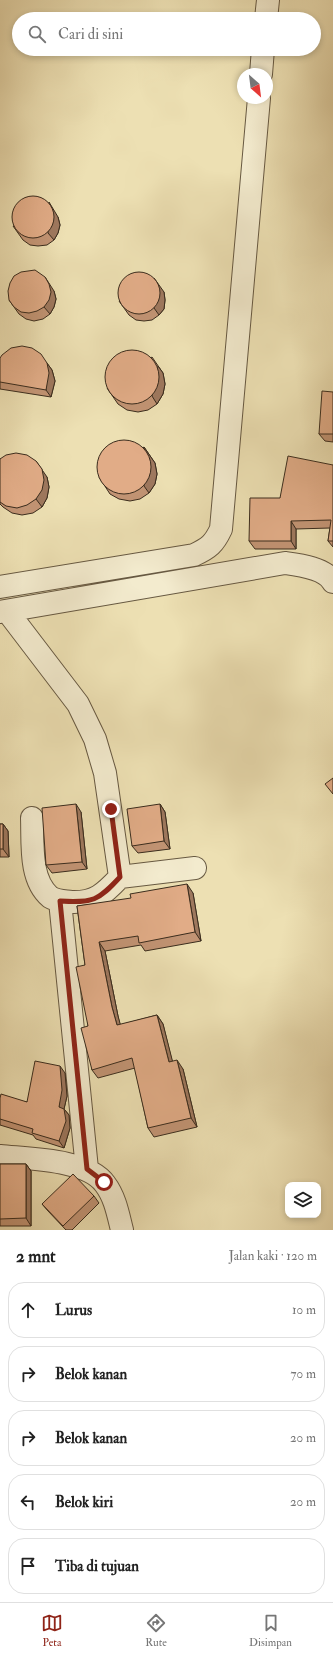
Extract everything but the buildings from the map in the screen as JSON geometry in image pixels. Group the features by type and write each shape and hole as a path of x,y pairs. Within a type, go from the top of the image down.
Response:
{"street":[{"path":"267,12 268,0"},
{"path":"261,68 262,56"},
{"path":"0,587 194,555 206,550 215,541 221,529 258,104"},
{"path":"120,877 105,773 95,739 78,704 3,612 285,563 320,571 332,579 333,582"},
{"path":"32,818 34,867 40,884 50,897 60,901 82,902 95,899 106,892 120,877 195,868"},
{"path":"60,901 87,1169"},
{"path":"0,1156 58,1161 87,1169 104,1182 114,1199 122,1230"}],"route":[{"path":"104,1182 87,1169 60,901 82,902 95,899 106,892 120,877 111,809"}]}
